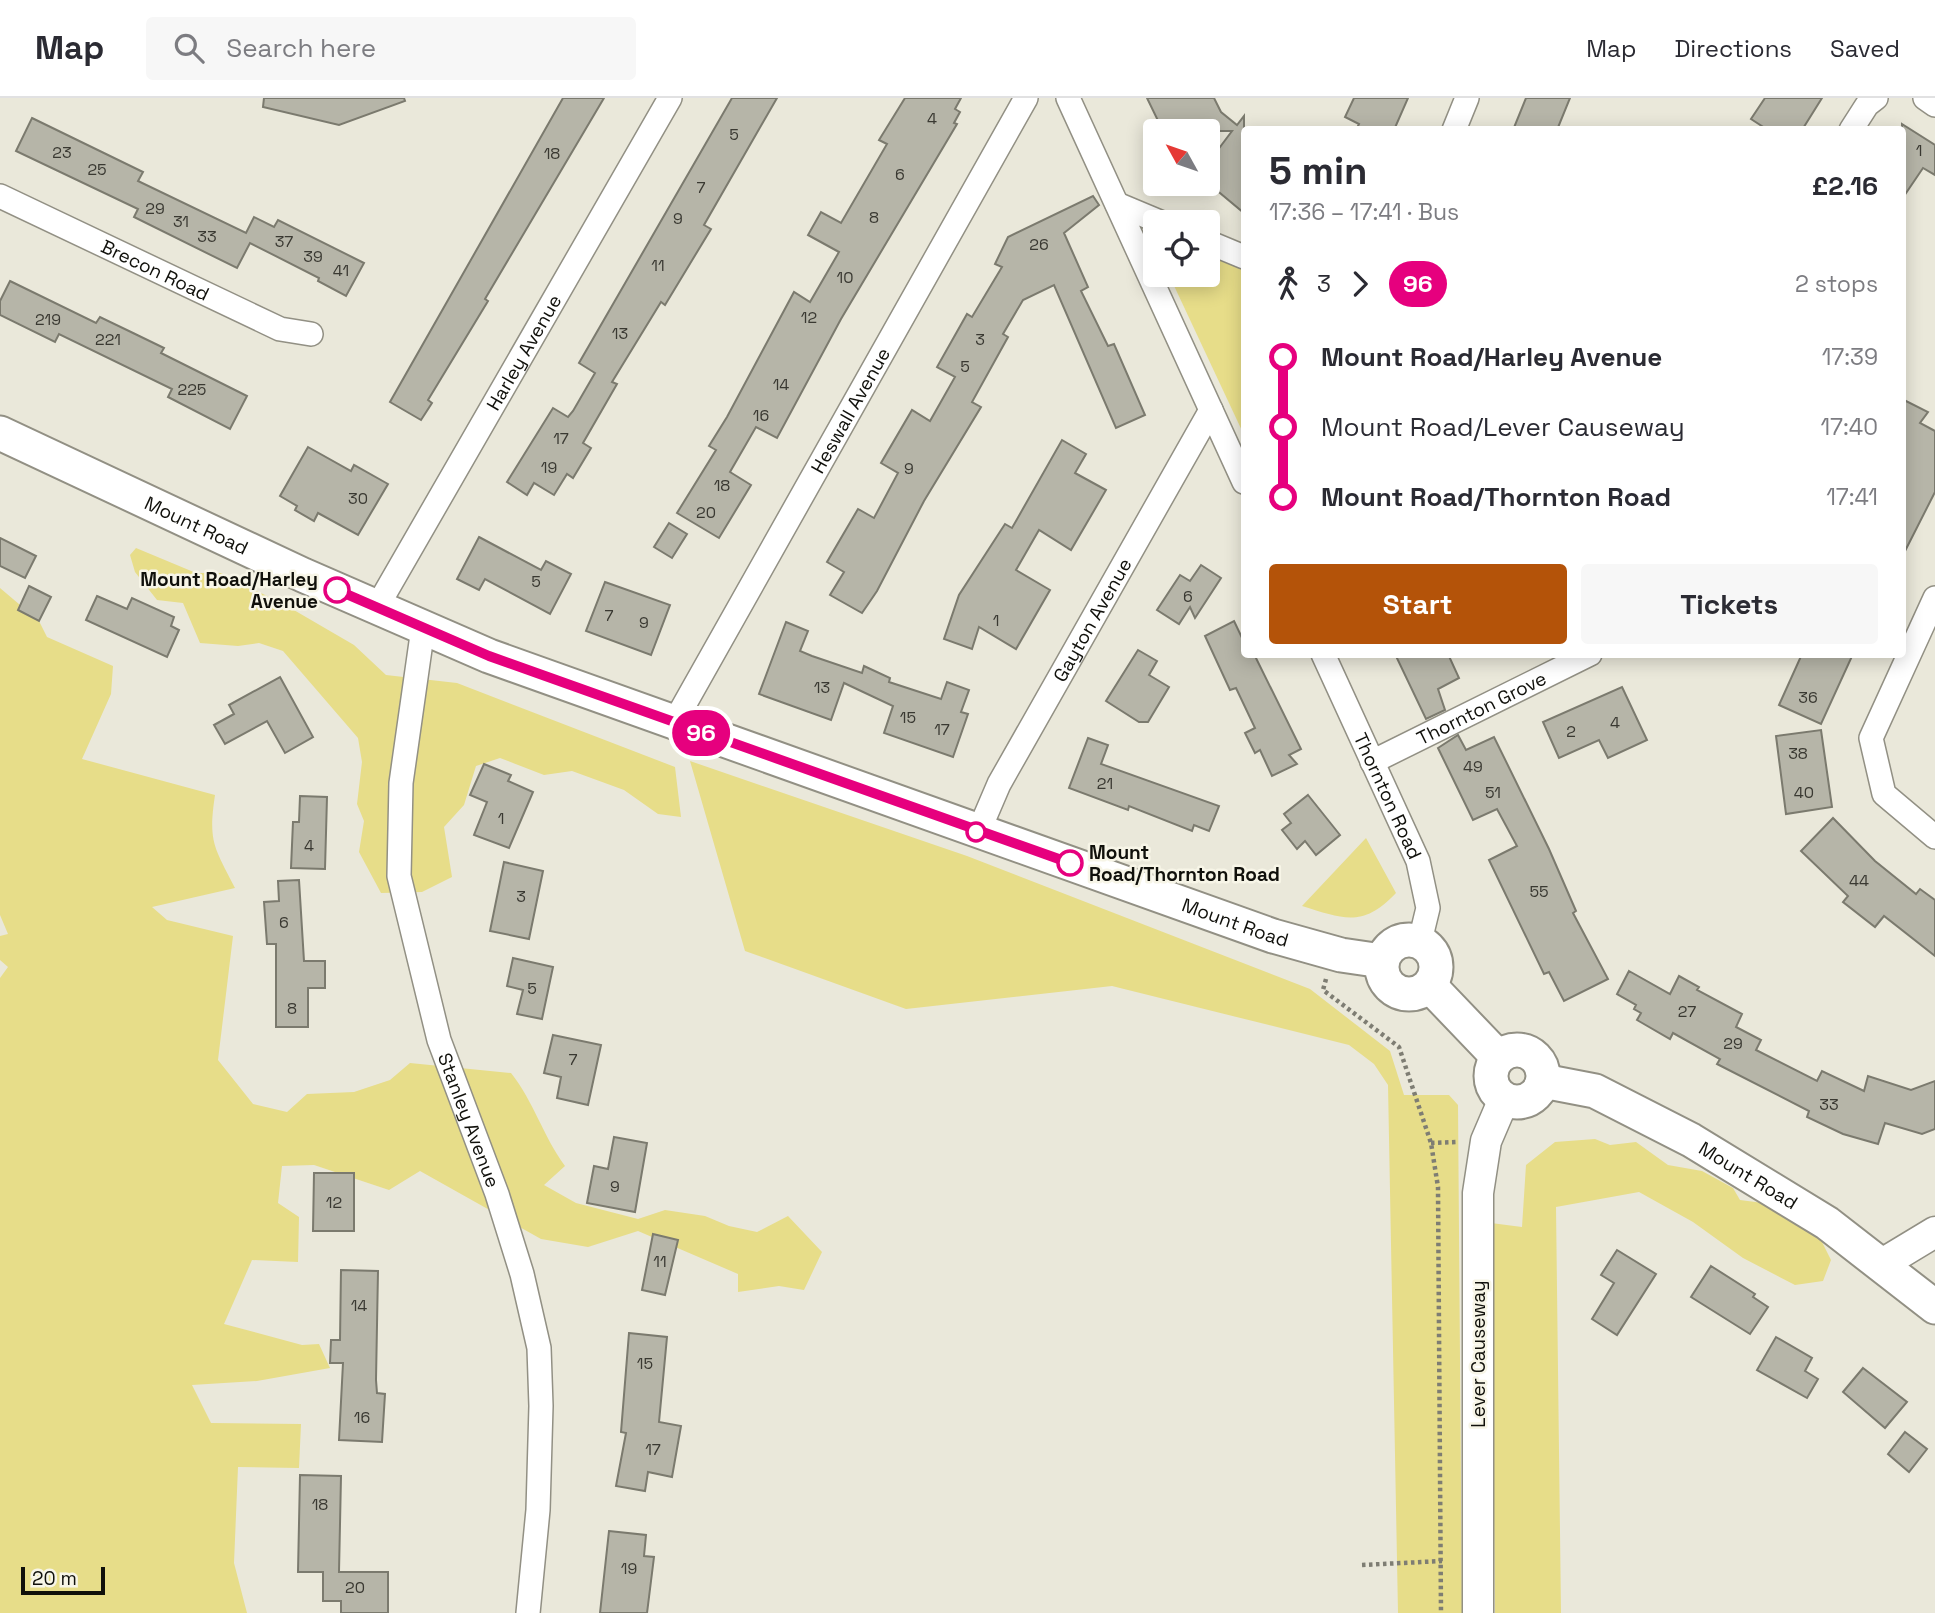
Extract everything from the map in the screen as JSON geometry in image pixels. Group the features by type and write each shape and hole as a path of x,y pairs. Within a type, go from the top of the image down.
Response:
{"main road":[{"name":"Mount Road","path":"0,433 489,656 978,833 1273,936 1334,953 1382,961"},
{"path":"1401,941 1420,941 1433,953 1437,962 1436,973 1430,986 1414,995 1398,992 1385,980 1382,961 1386,952 1401,941"},
{"path":"1430,986 1498,1057"},
{"path":"1513,1050 1529,1053 1541,1065 1543,1081 1540,1089 1528,1100 1520,1102 1504,1099 1491,1080 1493,1064 1498,1057 1513,1050"},
{"name":"Mount Road","path":"1543,1081 1595,1091 1691,1140 1827,1223 1935,1307"}],"street":[{"name":"Harley Avenue","path":"377,607 670,98"},
{"name":"Heswall Avenue","path":"674,723 1026,98"},
{"path":"1068,98 1241,475"},
{"path":"1456,126 1467,98"},
{"path":"1854,126 1867,105 1875,98"},
{"path":"1924,98 1935,105"},
{"name":"Brecon Road","path":"0,196 280,329 311,334"},
{"path":"1117,204 1143,215"},
{"path":"1220,247 1241,256"},
{"name":"Gayton Avenue","path":"978,833 999,784 1211,410"},
{"path":"1935,598 1871,738 1884,794 1935,837"},
{"name":"Stanley Avenue","path":"423,628 401,783 399,876 439,1040 498,1194 522,1274 539,1348 541,1406 538,1510 528,1613"},
{"name":"Thornton Road","path":"1325,658 1418,861 1428,908 1420,941"},
{"name":"Thornton Grove","path":"1372,762 1582,658"},
{"name":"Lever Causeway","path":"1478,1613 1478,1193 1486,1142 1504,1099"},
{"path":"1882,1264 1935,1232"}],"path":[{"path":"1334,953 1323,990 1399,1046 1431,1143 1438,1186 1441,1613"},
{"path":"1362,1565 1478,1560"}],"shaded area":[{"path":"1220,259 1241,268 1241,429 1175,287 1220,287"},
{"path":"136,548 196,573 221,573 287,606 354,645 386,675 457,683 675,767 681,817 658,814 624,790 572,771 544,775 500,758 476,766 464,805 444,827 452,877 422,892 381,893 359,852 364,821 357,804 362,762 358,738 283,651 259,643 238,646 200,643 183,603 157,600 135,572 130,555"},
{"path":"0,588 39,621 47,637 113,666 111,694 82,759 215,795 212,824 215,844 235,888 152,907 167,920 233,936 218,1060 253,1104 287,1112 307,1094 354,1092 390,1080 410,1063 511,1073 565,1166 544,1185 576,1203 638,1219 665,1210 705,1216 729,1226 757,1232 788,1216 822,1252 804,1290 779,1286 738,1292 738,1274 638,1231 588,1247 541,1239 420,1171 389,1190 314,1165 282,1166 278,1203 299,1217 298,1262 252,1260 224,1324 302,1345 319,1344 330,1368 257,1381 192,1385 211,1423 301,1424 299,1468 238,1467 234,1563 247,1613 0,1613 0,978 8,967 0,960 0,936 8,934 0,915"},
{"path":"690,761 967,856 1310,989 1390,1051 1404,1095 1449,1095 1458,1105 1462,1613 1398,1613 1388,1085 1374,1064 1349,1045 1112,986 906,1009 745,951"},
{"path":"1366,838 1396,893 1373,912 1352,918 1302,906"},
{"path":"1595,1139 1610,1145 1636,1142 1668,1165 1702,1171 1733,1188 1740,1200 1763,1203 1819,1236 1831,1260 1823,1281 1795,1285 1743,1258 1693,1222 1639,1192 1556,1207 1561,1613 1495,1613 1491,1223 1522,1227 1526,1165 1555,1142"}],"building":[{"path":"264,98 404,98 405,101 339,125 263,107"},
{"path":"563,98 604,98 485,299 488,301 428,400 432,403 421,420 390,402"},
{"path":"732,98 777,98 704,225 711,229 665,305 661,302 612,382 617,384 583,443 591,448 573,478 567,474 554,495 534,483 527,495 507,482 553,408 568,417 573,411 595,373 579,363"},
{"path":"905,98 961,98 955,109 960,112 954,123 957,124 841,319 777,438 756,427 730,472 751,485 719,538 677,513 716,450 709,446 794,292 810,302 839,252 808,235 821,212 841,223 887,144 879,140"},
{"path":"1147,98 1214,98 1221,112 1237,125 1244,116 1244,126 1241,126 1241,210 1220,193 1220,147 1232,131 1220,131 1220,119 1157,119"},
{"path":"1354,98 1408,98 1396,126 1358,126 1359,124 1345,117"},
{"path":"1526,98 1570,98 1559,126 1515,126"},
{"path":"1765,98 1822,98 1804,126 1762,126 1751,119"},
{"path":"32,118 143,172 138,181 246,233 254,217 274,227 278,220 364,263 346,296 318,281 319,278 250,243 237,268 134,217 138,209 16,151"},
{"path":"1906,127 1935,145 1935,175 1923,168 1906,193"},
{"path":"1093,196 1099,205 1064,233 1088,287 1081,291 1108,346 1114,344 1145,415 1116,428 1054,285 1023,300 1003,334 1008,337 972,402 981,407 924,501 877,591 862,613 830,595 844,572 827,562 858,509 874,518 898,473 881,463 912,410 930,421 955,377 937,367 967,314 972,317 1002,267 995,264 1008,237"},
{"path":"10,281 96,323 100,317 164,348 161,353 247,396 230,429 168,397 172,389 59,334 55,342 0,315 0,301"},
{"path":"1906,401 1928,412 1920,423 1935,431 1935,492 1906,549"},
{"path":"1062,440 1086,454 1075,473 1106,490 1071,550 1039,530 1016,570 1050,590 1016,649 979,627 972,649 944,639 959,595 1005,524 1012,528"},
{"path":"308,447 351,471 354,465 388,484 358,535 318,513 314,521 295,510 297,506 280,496"},
{"path":"669,523 687,534 672,558 654,547"},
{"path":"479,537 541,570 546,561 571,574 550,614 485,579 479,590 457,579"},
{"path":"0,538 36,556 25,578 0,566"},
{"path":"1201,565 1221,578 1195,618 1190,607 1179,624 1157,610 1180,575 1190,581"},
{"path":"605,582 670,605 651,655 586,631"},
{"path":"29,586 51,597 39,621 18,610"},
{"path":"97,596 127,609 132,598 174,617 171,626 179,630 167,657 86,620"},
{"path":"1234,621 1241,636 1241,658 1256,658 1301,749 1289,755 1297,764 1272,776 1260,750 1255,753 1245,733 1255,728 1236,688 1230,690 1205,636"},
{"path":"786,622 808,631 800,651 812,656 862,673 864,666 890,678 889,682 941,699 947,682 969,690 961,712 968,714 953,757 884,733 893,706 844,683 831,720 759,694"},
{"path":"1138,650 1157,661 1149,675 1169,687 1148,722 1139,722 1106,701"},
{"path":"1397,658 1450,658 1459,678 1438,689 1445,710 1426,719"},
{"path":"1800,658 1851,658 1821,724 1779,705"},
{"path":"280,677 313,737 285,753 267,721 225,744 214,725 234,714 229,705"},
{"path":"1622,687 1647,740 1608,758 1599,740 1559,758 1543,722"},
{"path":"1821,730 1832,807 1786,814 1776,736"},
{"path":"1458,735 1466,750 1494,737 1549,849 1576,911 1573,913 1608,979 1564,1001 1549,972 1544,974 1489,860 1517,846 1497,809 1473,820 1438,748"},
{"path":"1088,738 1108,745 1101,764 1219,806 1209,831 1194,825 1192,831 1129,806 1128,810 1069,788"},
{"path":"484,764 511,775 508,781 533,792 509,848 474,835 487,802 470,795"},
{"path":"1308,795 1340,835 1316,855 1305,841 1297,849 1282,830 1291,823 1284,814"},
{"path":"300,796 327,797 325,869 291,868 293,822 299,822"},
{"path":"1833,818 1875,861 1916,894 1920,889 1935,900 1935,956 1884,916 1875,927 1843,902 1848,896 1801,851"},
{"path":"504,862 543,871 529,939 490,931"},
{"path":"299,880 304,961 325,961 325,988 308,988 308,1027 276,1027 276,944 267,944 264,902 279,901 278,881"},
{"path":"513,958 553,967 542,1019 517,1014 523,990 507,986"},
{"path":"1629,971 1670,994 1679,976 1699,987 1697,990 1742,1014 1736,1027 1761,1040 1756,1050 1817,1081 1822,1071 1864,1091 1868,1076 1911,1090 1935,1081 1935,1129 1922,1134 1885,1123 1878,1144 1843,1134 1807,1117 1809,1111 1717,1064 1720,1059 1673,1033 1670,1039 1637,1020 1641,1013 1634,1009 1636,1005 1617,994"},
{"path":"553,1035 601,1045 588,1105 557,1098 561,1077 544,1073"},
{"path":"614,1137 647,1143 635,1212 587,1203 594,1166 608,1169"},
{"path":"314,1173 354,1173 354,1231 313,1231"},
{"path":"653,1234 678,1240 665,1295 642,1290"},
{"path":"1617,1250 1656,1274 1617,1335 1592,1319 1614,1283 1601,1275"},
{"path":"1711,1266 1755,1294 1753,1297 1768,1307 1750,1334 1691,1297"},
{"path":"341,1270 378,1271 376,1380 377,1393 385,1394 382,1442 339,1440 343,1363 330,1363 331,1340 340,1340"},
{"path":"629,1333 667,1337 659,1422 681,1426 672,1477 648,1472 645,1491 616,1486 626,1433 621,1432"},
{"path":"1776,1337 1812,1358 1805,1371 1818,1379 1807,1398 1757,1370"},
{"path":"1863,1368 1907,1402 1885,1428 1843,1392"},
{"path":"1905,1432 1927,1449 1909,1472 1888,1454"},
{"path":"300,1475 341,1476 339,1572 388,1572 388,1613 341,1613 341,1601 323,1601 323,1572 298,1572"},
{"path":"609,1531 646,1535 644,1556 654,1557 647,1613 600,1613"}],"bus line":[{"name":"96","path":"337,590 489,656 978,833 1070,863"}],"place":[{"name":"Mount Road/Harley Avenue","path":"337,590"},
{"name":"Mount Road/Thornton Road","path":"1070,863"}]}
